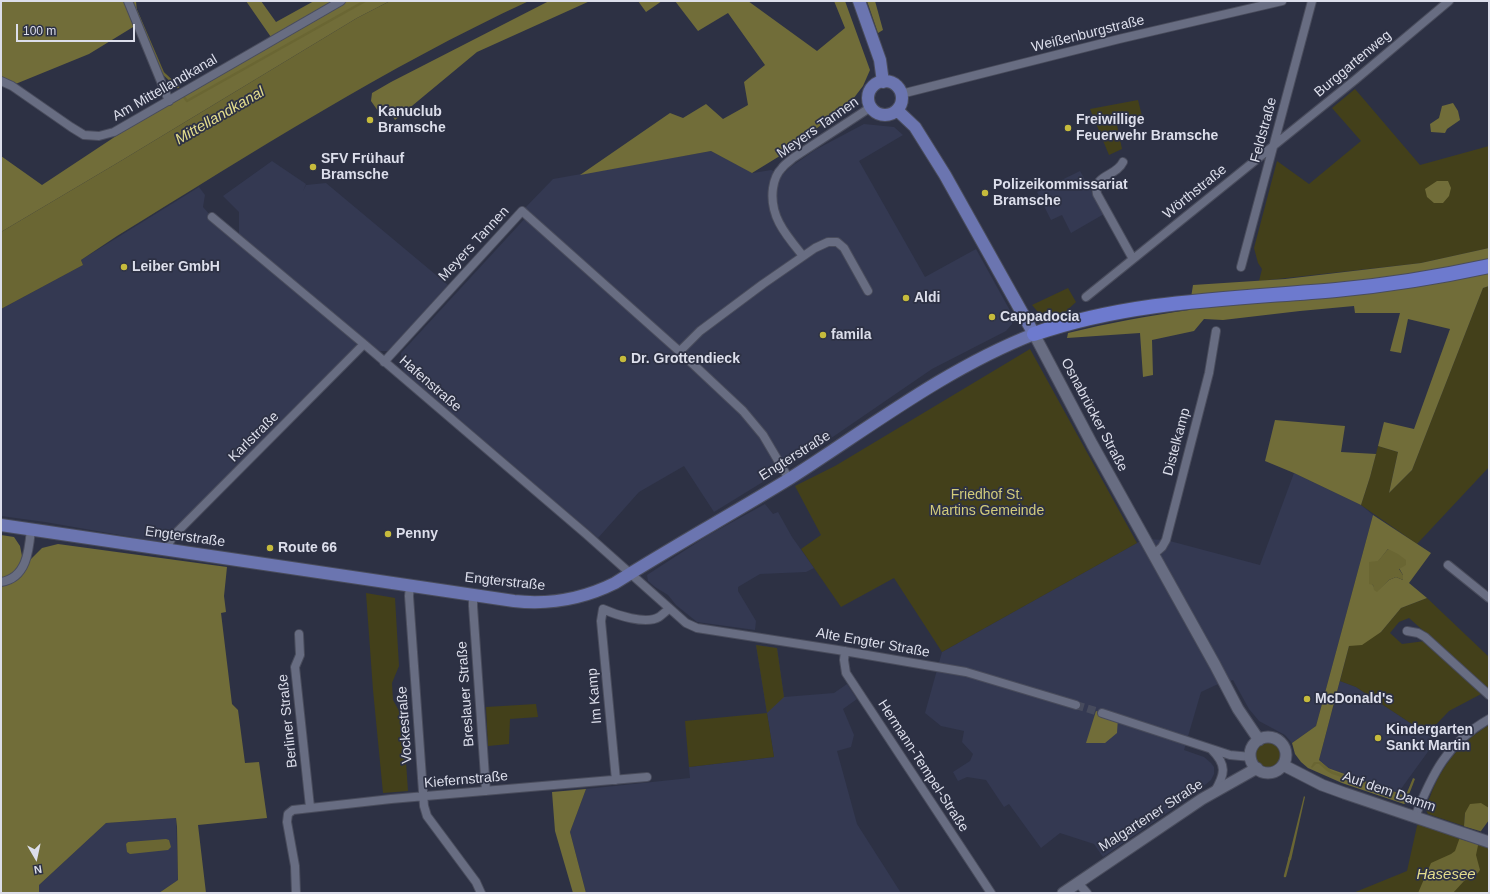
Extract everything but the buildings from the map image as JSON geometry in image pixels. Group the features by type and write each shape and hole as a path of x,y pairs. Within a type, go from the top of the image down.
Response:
{"highway":[{"path":"1034,334 1073,321 1150,306 1198,300 1384,285 1426,279 1489,266"}],"main road":[{"path":"859,1 880,60 883,82"},
{"path":"883,82 896,85 901,94 900,105 897,110 888,115 877,113 871,108 868,100 873,86 883,82"},
{"name":"Osnabrücker Straße","path":"897,110 915,128 945,175 1034,334 1092,444 1238,709 1259,740"},
{"name":"Engterstraße","path":"1,525 527,602 559,601 578,598 600,590 789,479 914,396 970,363 1034,334"},
{"path":"1270,737 1281,742 1286,753 1283,765 1279,769 1268,772 1257,768 1253,764 1251,757 1252,748 1259,740 1270,737"},
{"name":"Auf dem Damm","path":"1283,765 1344,793 1487,841"},
{"name":"Malgartener Straße","path":"1063,893 1214,792 1257,768"}],"street":[{"path":"128,1 168,101"},
{"name":"Am Mittellandkanal","path":"1,82 12,86 84,135 99,136 114,132 341,1"},
{"name":"Weißenburgstraße","path":"901,94 1119,39 1282,1"},
{"name":"Feldstraße","path":"1241,267 1312,1"},
{"name":"Burggartenweg","path":"1273,146 1355,80 1449,1"},
{"name":"Meyers Tannen","path":"803,256 778,222 773,208 772,195 774,182 782,168 793,158 871,108"},
{"name":"Wörthstraße","path":"1086,297 1273,146"},
{"path":"1123,162 1117,171 1102,178 1096,189 1097,194 1133,259"},
{"name":"Meyers Tannen","path":"384,362 522,211 680,351 743,411 763,435 789,479"},
{"name":"Hafenstraße","path":"212,217 364,344 630,573"},
{"path":"680,351 700,331 763,284 803,256 828,242 837,242 844,248 868,291"},
{"name":"Distelkamp","path":"1153,555 1166,540 1209,373 1216,331"},
{"name":"Karlstraße","path":"167,550 169,543 174,536 364,344"},
{"path":"1,582 14,577 24,566 30,544 31,529"},
{"path":"1448,565 1489,598"},
{"name":"Alte Engter Straße","path":"630,573 686,623 697,628 966,672 1076,705"},
{"name":"Vockestraße","path":"410,585 422,797 424,806 427,816 476,882 481,893"},
{"name":"Breslauer Straße","path":"473,595 486,791"},
{"name":"Im Kamp","path":"616,780 601,621 603,609 617,615 649,620 659,617 669,609"},
{"path":"1407,632 1418,632 1425,637 1489,695"},
{"name":"Berliner Straße","path":"299,634 300,655 295,667 310,807"},
{"name":"Hermann-Tempel-Straße","path":"845,651 844,660 846,673 991,893"},
{"path":"1102,713 1239,757 1251,757"},
{"path":"1415,817 1435,770 1452,747 1474,728 1489,719"},
{"path":"1212,749 1219,757 1223,770 1221,781 1214,792"},
{"name":"Kiefernstraße","path":"296,893 295,866 287,822 288,814 293,810 310,807 647,777"},
{"path":"1078,883 1087,893"}],"shaded area":[{"path":"1,1 136,1 138,24 89,54 13,85 1,77"},
{"path":"246,1 261,1 276,22 314,1 390,1 357,18 1,232 1,156 42,185 169,101 273,40"},
{"path":"549,1 590,1 477,52 395,120 388,108 378,111 371,101 372,93 391,82"},
{"path":"638,1 662,1 646,12"},
{"path":"675,1 748,1 817,51 845,28 834,1 845,1 870,70 863,86 850,103 783,154 752,173 711,151 580,175 670,113 683,118 706,104 723,119 748,105 744,82 765,65 728,13 698,31"},
{"path":"867,1 875,1 883,30 878,33"},
{"path":"1453,103 1458,111 1460,120 1447,129 1445,133 1431,132 1430,124 1439,118 1442,106"},
{"path":"864,124 894,127 903,135 859,161 925,277 976,249 1013,316 1012,324 1006,331 932,369 805,456 714,512 684,466 639,492 598,538 404,372 401,365 401,353 530,213 525,208 553,179 711,151 753,173 771,170 782,175 815,150"},
{"path":"272,161 306,184 303,191 306,185 326,183 448,285 389,351 375,351 239,234 239,212 223,196"},
{"path":"1080,171 1104,214 1071,233 1062,215 1051,220 1037,192"},
{"path":"1437,181 1448,181 1451,188 1449,196 1443,203 1434,203 1427,197 1425,189"},
{"path":"199,187 205,195 203,207 212,217 364,344 170,535 160,542 1,516 1,309 83,265 81,260"},
{"path":"1489,248 1489,286 1483,288 1412,470 1389,493 1398,452 1378,446 1384,422 1414,429 1450,329 1408,319 1401,353 1390,351 1400,313 1355,313 1354,306 1223,320 1204,319 1194,331 1152,340 1153,375 1143,377 1140,333 1067,338 1068,333 1083,329 1189,310 1193,285 1285,279 1421,263"},
{"path":"1275,420 1345,426 1341,452 1376,454 1361,505 1265,461"},
{"path":"1294,473 1361,505 1373,515 1316,726 1292,743 1285,735 1259,721 1249,709 1233,680 1216,685 1201,692 1184,750 1204,757 1211,763 1214,767 1214,774 1211,780 1190,797 1103,857 1094,844 1060,833 1041,848 1009,804 1004,807 986,780 967,777 958,781 953,772 970,761 973,754 962,742 964,731 941,726 925,713 942,652 1144,539 1166,540 1260,565"},
{"path":"765,504 773,514 778,512 792,537 814,568 806,572 760,574 738,587 738,591 756,621 755,630 697,622 676,605 668,595 648,581 647,575 707,536"},
{"path":"1373,515 1431,553 1409,583 1427,598 1401,608 1381,632 1362,645 1349,646 1319,760 1328,768 1398,793 1410,801 1404,804 1342,783 1308,768 1295,754 1292,743 1316,726","holes":["1388,549 1403,575 1403,580 1396,577 1389,580 1377,591 1369,580 1370,572"]},
{"path":"1,535 14,537 20,546 24,566 42,548 58,544 227,567 224,596 226,612 221,613 232,704 238,710 245,763 259,762 267,818 198,825 206,893 159,893 178,880 176,818 106,823 39,885 39,893 1,893"},
{"path":"756,645 777,648 784,697 834,693 847,684 857,699 843,709 854,735 851,747 837,751 857,824 901,893 586,893 570,832 586,789 690,778 689,767 774,757"},
{"name":"Kindergarten Sankt Martin","path":"1340,681 1356,687 1427,734 1435,742 1398,793 1328,768 1319,760"},
{"path":"1096,711 1118,718 1117,733 1105,743 1086,743"},
{"path":"586,789 570,832 586,893 573,893 555,831 552,792"},
{"path":"176,818 178,880 159,893 39,893 39,885 106,823"}],"green space":[{"path":"1355,89 1420,165 1489,146 1489,248 1421,263 1259,281 1262,269 1258,263 1254,248 1277,161 1309,184 1361,141 1332,108"},
{"path":"1138,100 1143,120 1117,125 1122,149 1109,155 1090,109"},
{"path":"1489,286 1489,467 1417,544 1361,505 1378,446 1398,452 1389,493 1412,470 1483,288"},
{"path":"1068,288 1076,302 1063,314 1043,318 1032,305"},
{"name":"Friedhof St. Martins Gemeinde","path":"1030,349 1137,543 942,652 894,578 841,607 801,549 821,535 795,486 835,466"},
{"path":"366,593 395,598 399,666 392,683 393,700 403,718 408,791 383,793 373,690"},
{"path":"1427,598 1489,657 1489,689 1409,618 1399,622 1390,633 1402,644 1425,641 1483,693 1449,711 1427,734 1356,687 1340,681 1349,646 1381,632 1401,608"},
{"path":"756,645 777,648 784,697 767,713"},
{"path":"536,704 538,717 510,719 509,744 488,746 486,707"},
{"path":"767,713 774,757 689,767 685,721"},
{"path":"1489,725 1489,808 1465,813 1464,826 1428,814 1426,810 1427,803 1446,765 1461,747"},
{"path":"1268,742 1277,746 1281,755 1277,764 1268,768 1259,764 1255,755 1259,746"},
{"path":"1421,819 1489,842 1489,893 1353,893 1407,871 1417,826"}],"water":[{"name":"Mittellandkanal","path":"390,1 529,1 371,82 117,236 81,260 83,265 1,309 1,232 357,18"},
{"path":"1388,549 1406,560 1406,565 1399,569 1403,575 1403,580 1396,577 1389,580 1377,592 1374,590 1373,585 1369,584 1369,562 1378,561"},
{"path":"1314,762 1321,762 1332,771 1403,795 1406,795 1413,778 1415,779 1408,797 1402,797 1332,774 1319,764 1316,764 1312,768 1311,767"},
{"path":"1304,796 1291,860 1288,860"},
{"name":"Hasesee","path":"1481,803 1489,808 1489,820 1481,831 1476,855 1480,870 1478,873 1464,881 1453,893 1418,893 1431,863 1455,851 1464,826 1465,813 1470,804"},
{"path":"169,840 171,847 168,850 130,854 127,852 126,844 128,842"}],"pier":[{"path":"1463,826 1483,832 1480,845 1457,838"}],"waterway":[{"path":"132,1 163,73 178,87"},
{"path":"184,97 187,101 365,1"},
{"path":"1285,876 1290,857"}],"tunnel":[{"path":"1076,705 1102,713"}],"place":[{"name":"Kanuclub Bramsche","path":"370,120"},
{"name":"Freiwillige Feuerwehr Bramsche","path":"1068,128"},
{"name":"SFV Frühauf Bramsche","path":"313,167"},
{"name":"Polizeikommissariat Bramsche","path":"985,193"},
{"name":"Leiber GmbH","path":"124,267"},
{"name":"Aldi","path":"906,298"},
{"name":"Cappadocia","path":"992,317"},
{"name":"famila","path":"823,335"},
{"name":"Dr. Grottendieck","path":"623,359"},
{"name":"Penny","path":"388,534"},
{"name":"Route 66","path":"270,548"},
{"name":"McDonald's","path":"1307,699"},
{"name":"Kindergarten Sankt Martin","path":"1378,738"}]}
